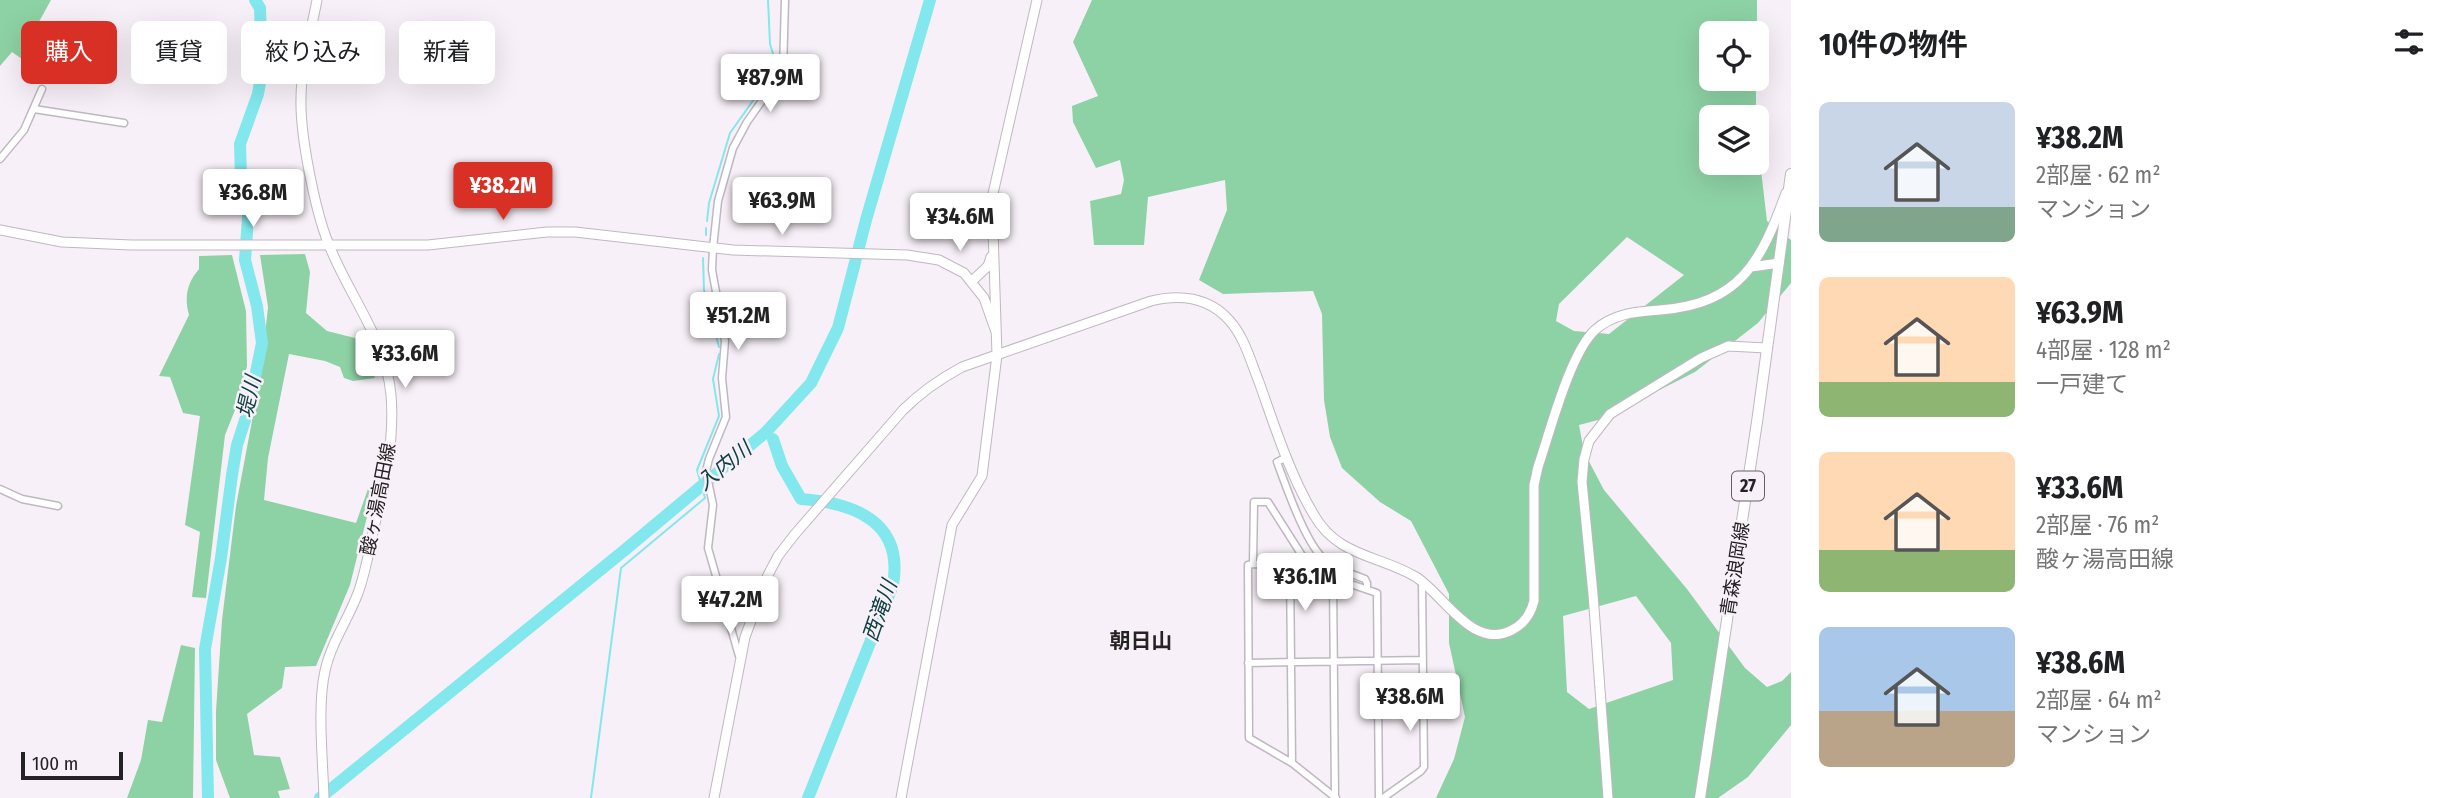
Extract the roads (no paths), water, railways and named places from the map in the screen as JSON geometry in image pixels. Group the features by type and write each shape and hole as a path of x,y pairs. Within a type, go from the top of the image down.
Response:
{"main road":[{"name":"青森浪岡線","path":"1700,798 1791,178"}],"street":[{"name":"酸ヶ湯高田線","path":"317,0 301,86 301,111 317,203 328,244 383,354 391,396 385,480 358,592 330,650 322,684 324,798"},
{"path":"740,659 708,548 713,505 706,471 726,417 722,378 725,341 712,270 713,248 718,201 733,148 747,122 783,71 785,0"},
{"path":"901,798 952,525 982,476 996,355 992,198 1037,0"},
{"path":"0,159 24,130 42,89"},
{"path":"34,109 124,124"},
{"path":"714,798 740,659 759,593 778,556 819,505 919,394 962,367 1151,301 1175,297 1200,301 1221,313 1238,331 1312,513 1330,536 1353,552 1396,568 1422,582 1477,630 1491,634 1511,631 1524,621 1532,607 1535,594 1534,485 1578,352 1595,330 1616,317 1634,311 1687,307 1701,303 1726,290 1747,273 1775,224 1791,178"},
{"path":"0,230 34,238 87,244 428,245 547,232 575,232 733,250 928,257 952,266 972,281 984,298 996,332"},
{"path":"972,281 988,266 993,252"},
{"path":"1751,267 1779,263"},
{"path":"1608,798 1582,482 1589,441 1610,414 1701,358 1728,346 1766,348"},
{"path":"1287,457 1276,462 1317,551 1332,565 1365,579 1367,588"},
{"path":"0,489 22,499 58,506"},
{"path":"1253,564 1253,503 1266,502 1308,565 1333,579 1377,593 1381,798"},
{"path":"1308,565 1248,565 1249,738 1292,764 1335,798"},
{"path":"1290,565 1292,764"},
{"path":"1333,579 1335,798"},
{"path":"1381,798 1424,767 1422,582"},
{"path":"1248,663 1422,660"}],"waterway":[{"name":"堤川","path":"208,798 205,649 237,445 248,411 262,343 257,306 245,260 249,204 241,177 240,144 258,94 262,70 260,8 255,0"},
{"path":"768,0 770,44 775,68 768,76"},
{"name":"入内川","path":"320,798 766,432 811,383 838,328 866,220 930,0"},
{"path":"707,221 709,203 730,133 757,95 756,86 760,80"},
{"path":"706,228 706,235"},
{"path":"703,258 704,290 719,347"},
{"path":"591,798 621,568 705,498 697,470 719,416 713,379 719,354"},
{"name":"西滝川","path":"773,439 782,466 801,499 840,505 871,520 883,531 891,546 894,563 893,585 808,798"}],"district":[{"name":"朝日山","path":"1141,641"}]}
